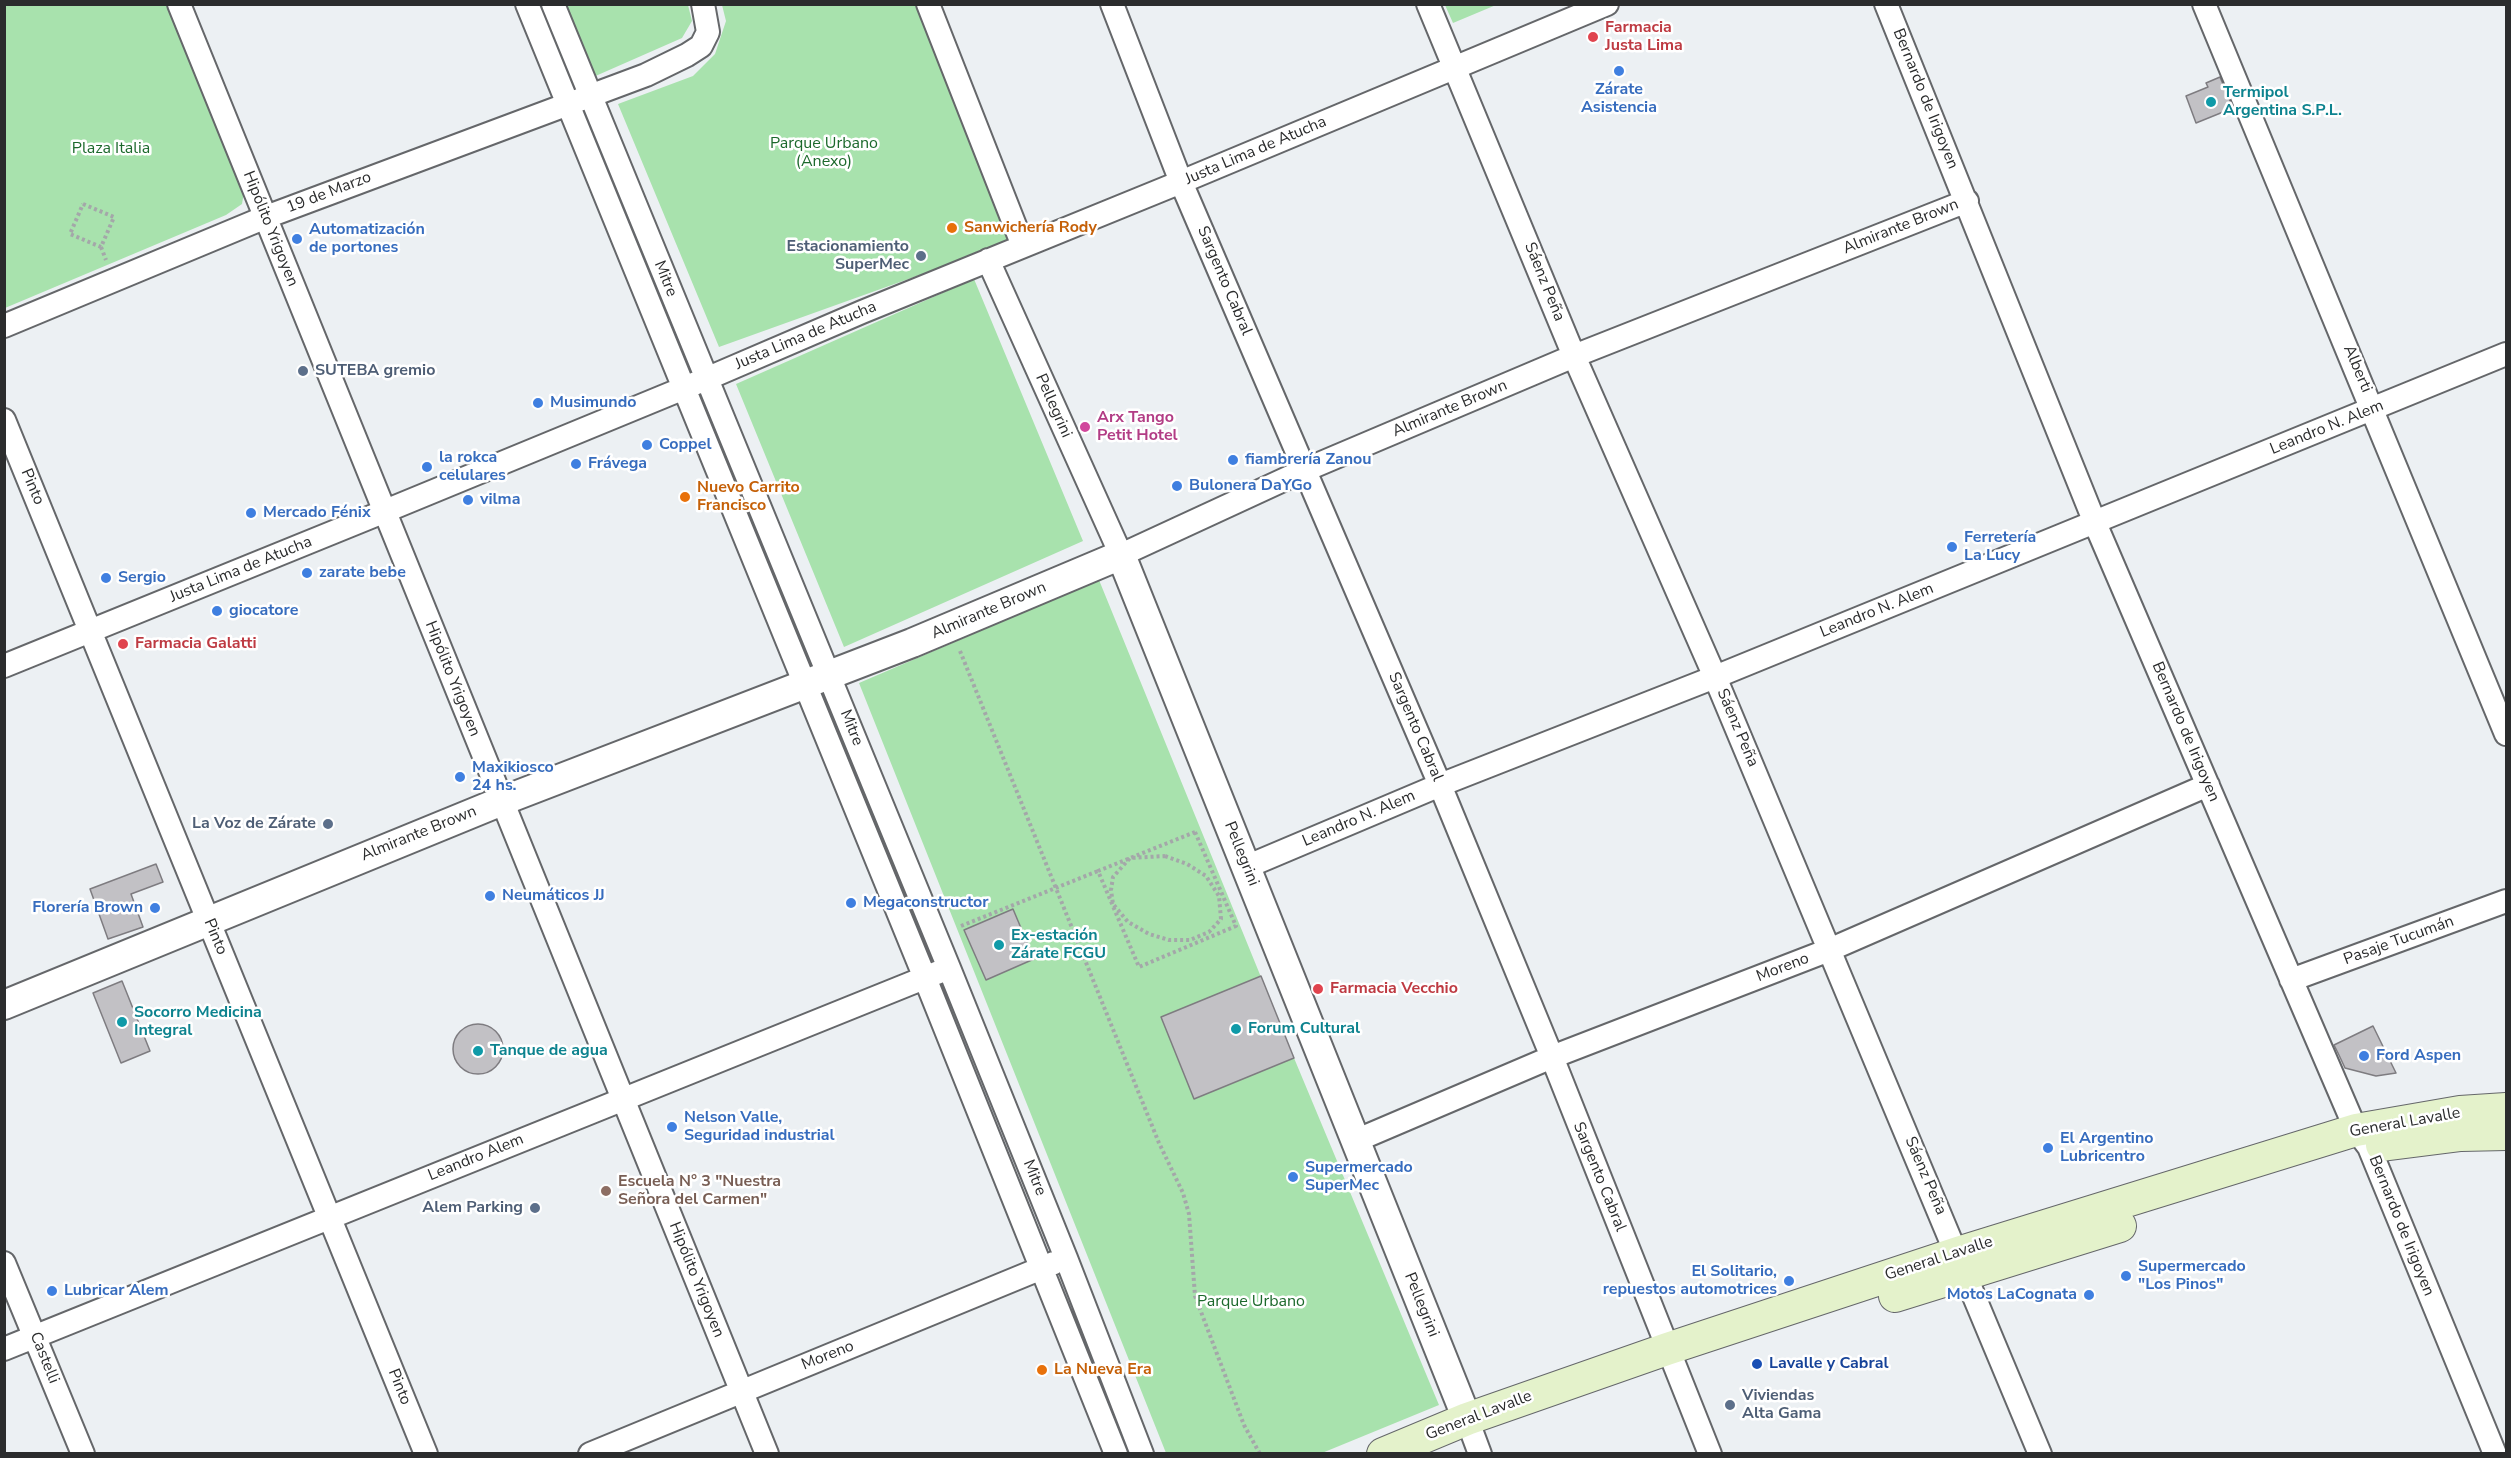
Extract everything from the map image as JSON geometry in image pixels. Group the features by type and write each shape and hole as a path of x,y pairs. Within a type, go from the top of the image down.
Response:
{"main road":[{"name":"General Lavalle","path":"1433,1454 1670,1357 1961,1263 2426,1117 2506,1109"},
{"name":"General Lavalle","path":"2362,1138 2506,1134"},
{"name":"General Lavalle","path":"1383,1454 1473,1436"}],"street":[{"name":"Hipólito Yrigoyen","path":"179,4 383,513 767,1454"},
{"name":"Mitre","path":"527,4 683,389 949,968 1142,1454"},
{"name":"Mitre","path":"553,4 706,379 925,978 1116,1454"},
{"name":"19 de Marzo","path":"4,326 266,217 567,102 646,75 687,56 700,46 708,32 703,4"},
{"path":"928,4 1023,246"},
{"name":"Sargento Cabral","path":"1112,4 1182,182 1440,785 1552,1057 1710,1454"},
{"name":"Sáenz Peña","path":"1428,4 1574,356 1715,677 2040,1454"},
{"name":"Justa Lima de Atucha","path":"4,666 383,513 1607,4"},
{"name":"Bernardo de Irigoyen","path":"1886,4 2095,523 2290,980 2362,1138 2495,1454"},
{"name":"Alberti","path":"2204,4 2374,409 2506,734"},
{"name":"Almirante Brown","path":"4,1005 502,801 912,643 1121,555 1305,470 1574,356 1966,201"},
{"name":"Pellegrini","path":"988,260 1121,555 1473,1436"},
{"name":"Leandro N. Alem","path":"1246,867 1440,785 1715,677 2506,354"},
{"name":"Pinto","path":"4,420 332,1218 426,1454"},
{"name":"Moreno","path":"1355,1141 1552,1057 1829,950 2208,785"},
{"name":"Pasaje Tucumán","path":"2290,980 2506,901"},
{"name":"Leandro Alem","path":"4,1349 949,968"},
{"name":"Moreno","path":"590,1454 1066,1258"},
{"name":"Castelli","path":"4,1263 83,1454"}],"path":[{"path":"100,247 114,217 83,204 70,234 100,247 106,260"},
{"path":"960,651 1159,1143 1183,1193 1189,1214 1195,1296 1244,1425 1260,1454"},
{"path":"961,926 1195,832 1236,926 1139,967 1098,871"},
{"path":"1166,856 1187,864 1206,876 1219,896 1221,919 1209,932 1190,940 1169,940 1149,934 1128,922 1113,904 1111,890 1113,877 1130,858 1166,856"}],"green space":[{"name":"Plaza Italia","path":"5,5 168,5 244,192 242,204 226,215 5,308"},
{"path":"566,5 688,5 692,21 682,38 591,78"},
{"name":"Parque Urbano (Anexo)","path":"722,5 920,5 1020,239 719,347 618,104 693,76 715,54 726,21"},
{"path":"1445,5 1496,5 1453,23"},
{"path":"974,279 1083,541 844,647 736,384"},
{"name":"Parque Urbano","path":"1099,580 1294,1058 1439,1405 1322,1453 1166,1453 859,683"}],"building":[{"name":"Termipol Argentina S.P.L.","path":"2220,77 2233,108 2196,123 2186,96 2208,87 2206,83"},
{"path":"156,864 163,882 131,894 143,927 108,939 90,889"},
{"name":"Ex-estación Zárate FCGU","path":"1013,909 1034,959 986,980 964,930"},
{"name":"Forum Cultural","path":"1261,976 1294,1058 1194,1099 1161,1017"},
{"name":"Socorro Medicina Integral","path":"122,981 150,1051 121,1063 93,993"},
{"name":"Tanque de agua","path":"483,1024 496,1031 502,1039 502,1059 496,1067 488,1073 473,1074 460,1067 454,1059 453,1044 460,1031 468,1025"},
{"name":"Ford Aspen","path":"2373,1026 2396,1073 2376,1076 2345,1068 2334,1045"}],"place":[{"name":"Farmacia Justa Lima","path":"1593,37"},
{"name":"Zárate Asistencia","path":"1619,71"},
{"name":"Termipol Argentina S.P.L.","path":"2211,102"},
{"name":"Sanwichería Rody","path":"952,228"},
{"name":"Automatización de portones","path":"297,239"},
{"name":"Estacionamiento SuperMec","path":"921,256"},
{"name":"SUTEBA gremio","path":"303,371"},
{"name":"Musimundo","path":"538,403"},
{"name":"Arx Tango Petit Hotel","path":"1085,427"},
{"name":"Coppel","path":"647,445"},
{"name":"fiambrería Zanou","path":"1233,460"},
{"name":"Frávega","path":"576,464"},
{"name":"la rokca celulares","path":"427,467"},
{"name":"Bulonera DaYGo","path":"1177,486"},
{"name":"Nuevo Carrito Francisco","path":"685,497"},
{"name":"vilma","path":"468,500"},
{"name":"Mercado Fénix","path":"251,513"},
{"name":"Ferretería La Lucy","path":"1952,547"},
{"name":"zarate bebe","path":"307,573"},
{"name":"Sergio","path":"106,578"},
{"name":"giocatore","path":"217,611"},
{"name":"Farmacia Galatti","path":"123,644"},
{"name":"Maxikiosco 24 hs.","path":"460,777"},
{"name":"La Voz de Zárate","path":"328,824"},
{"name":"Neumáticos JJ","path":"490,896"},
{"name":"Megaconstructor","path":"851,903"},
{"name":"Florería Brown","path":"155,908"},
{"name":"Ex-estación Zárate FCGU","path":"999,945"},
{"name":"Farmacia Vecchio","path":"1318,989"},
{"name":"Socorro Medicina Integral","path":"122,1022"},
{"name":"Forum Cultural","path":"1236,1029"},
{"name":"Tanque de agua","path":"478,1051"},
{"name":"Ford Aspen","path":"2364,1056"},
{"name":"Nelson Valle, Seguridad industrial","path":"672,1127"},
{"name":"El Argentino Lubricentro","path":"2048,1148"},
{"name":"Supermercado SuperMec","path":"1293,1177"},
{"name":"Escuela N° 3 \"Nuestra Señora del Carmen\"","path":"606,1191"},
{"name":"Alem Parking","path":"535,1208"},
{"name":"Supermercado \"Los Pinos\"","path":"2126,1276"},
{"name":"El Solitario, repuestos automotrices","path":"1789,1281"},
{"name":"Lubricar Alem","path":"52,1291"},
{"name":"Motos LaCognata","path":"2089,1295"},
{"name":"Lavalle y Cabral","path":"1757,1364"},
{"name":"La Nueva Era","path":"1042,1370"},
{"name":"Viviendas Alta Gama","path":"1730,1405"}]}
